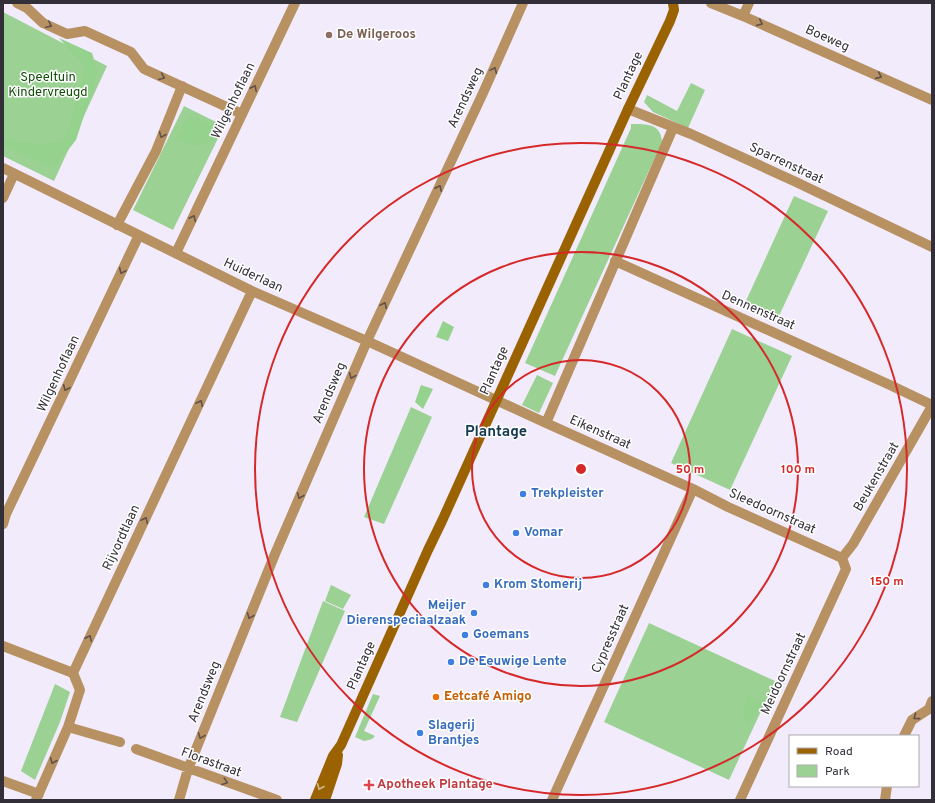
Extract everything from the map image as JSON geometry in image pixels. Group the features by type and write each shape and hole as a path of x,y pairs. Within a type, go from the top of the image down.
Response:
{"street":[{"path":"17,3 27,8 43,23 68,34 85,31 131,52 144,69 242,114"},
{"name":"Wilgenhoflaan","path":"176,253 295,3"},
{"name":"Arendsweg","path":"179,800 188,769 275,554 367,340 483,93 523,3"},
{"name":"Plantage","path":"315,800 333,756 339,749 628,109 670,21 674,10 673,3"},
{"name":"Boeweg","path":"711,3 932,100"},
{"path":"743,16 749,3"},
{"path":"117,225 156,151 182,86"},
{"name":"Sparrenstraat","path":"628,109 691,134 932,247"},
{"path":"546,423 673,128"},
{"name":"Huiderlaan","path":"3,168 252,291 367,340 496,400"},
{"path":"3,198 14,174"},
{"name":"Wilgenhoflaan","path":"3,523 138,235"},
{"name":"Dennenstraat","path":"615,261 890,384"},
{"name":"Rijvordtlaan","path":"72,673 252,291"},
{"name":"Beukenstraat","path":"842,558 853,544 932,406 890,384"},
{"name":"Eikenstraat","path":"496,400 693,489"},
{"name":"Sleedoornstraat","path":"693,489 728,507 842,558"},
{"name":"Cypresstraat","path":"552,800 693,489"},
{"name":"Meidoornstraat","path":"740,800 846,569 842,558"},
{"path":"3,646 72,673 80,690 68,727 37,797 3,781"},
{"path":"904,735 912,720 929,709 932,701"},
{"path":"68,727 120,742"},
{"name":"Florastraat","path":"136,749 277,800"},
{"name":"Plantage","path":"325,800 337,764 339,749"},
{"path":"885,800 887,787"}],"green space":[{"name":"Speeltuin Kindervreugd","path":"3,12 107,66 54,181 3,156"},
{"path":"59,38 92,53 98,73 76,140 54,168 3,146 3,140 43,144 63,141 76,104 84,66"},
{"path":"691,83 705,90 688,128 653,112 644,102 647,95 677,111"},
{"path":"184,106 224,126 173,230 133,210"},
{"path":"189,115 218,128 215,141 193,146 175,138"},
{"path":"631,124 642,124 656,128 659,131 662,142 555,376 525,363 631,128"},
{"path":"794,196 828,211 778,318 745,303"},
{"path":"443,321 454,327 448,341 436,337"},
{"path":"732,329 792,356 730,490 671,463"},
{"path":"537,375 553,383 539,413 522,405"},
{"path":"421,385 433,389 423,409 415,402"},
{"path":"411,407 432,417 384,524 364,517"},
{"path":"331,585 351,595 343,609 325,601"},
{"path":"323,601 345,611 297,722 280,717"},
{"path":"649,623 775,681 729,780 604,722"},
{"path":"55,684 70,692 60,722 35,780 21,771"},
{"path":"373,694 380,696 364,731 375,736 372,739 364,741 355,737"},
{"path":"749,696 764,701 748,726 742,712"}],"place":[{"name":"De Wilgeroos","path":"329,35"},
{"name":"Trekpleister","path":"523,494"},
{"name":"Vomar","path":"516,533"},
{"name":"Krom Stomerij","path":"486,585"},
{"name":"Meijer Dierenspeciaalzaak","path":"474,613"},
{"name":"Goemans","path":"465,635"},
{"name":"De Eeuwige Lente","path":"451,662"},
{"name":"Eetcafé Amigo","path":"436,697"},
{"name":"Slagerij Brantjes","path":"420,733"},
{"name":"Apotheek Plantage","path":"369,785"}],"district":[{"name":"Plantage","path":"496,432"}]}
